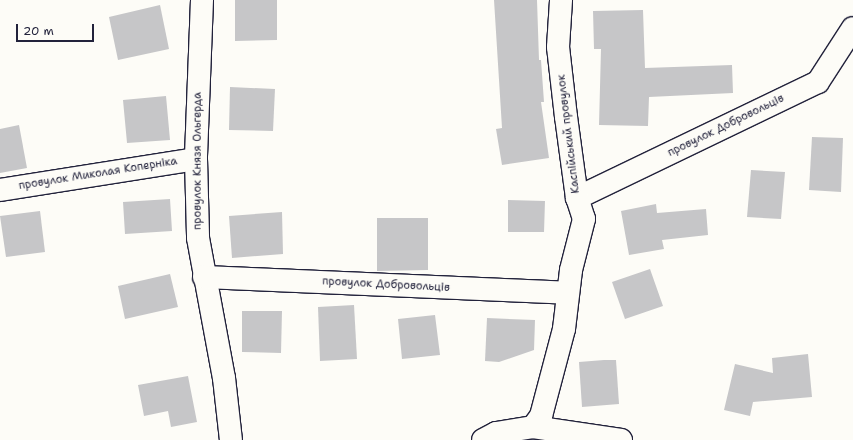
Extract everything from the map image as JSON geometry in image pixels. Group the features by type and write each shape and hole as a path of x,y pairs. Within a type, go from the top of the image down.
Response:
{"street":[{"name":"провулок Князя Ольгерда","path":"202,0 196,159 198,238 204,277 224,378 231,440"},
{"name":"Каспійський провулок","path":"533,427 541,416 564,329 571,270 584,219 577,198 558,47 561,0"},
{"name":"провулок Добровольців","path":"577,198 818,82 853,28"},
{"name":"провулок Миколая Коперніка","path":"0,190 196,159"},
{"name":"провулок Добровольців","path":"204,277 568,293"},
{"path":"483,440 496,433 533,427 621,440"}],"building":[{"path":"235,0 277,0 277,40 235,41"},
{"path":"494,0 537,0 539,60 541,60 544,102 541,102 549,158 502,165 496,129 502,128"},
{"path":"160,5 169,49 118,60 109,17"},
{"path":"643,10 645,68 732,65 733,93 649,97 648,126 599,125 601,49 594,49 593,11"},
{"path":"230,87 275,89 273,131 229,130"},
{"path":"166,96 170,140 127,143 123,100"},
{"path":"19,125 27,168 0,173 0,129"},
{"path":"812,137 843,138 841,192 809,190"},
{"path":"751,170 785,172 781,219 747,217"},
{"path":"170,199 172,231 125,234 123,202"},
{"path":"508,200 545,201 544,232 508,232"},
{"path":"656,204 657,213 706,209 708,235 662,240 664,249 629,255 621,211"},
{"path":"40,211 45,252 6,257 0,216"},
{"path":"282,212 283,254 232,258 229,216"},
{"path":"377,218 428,218 428,270 377,271"},
{"path":"650,269 663,306 625,319 612,282"},
{"path":"170,274 178,307 125,319 118,286"},
{"path":"354,305 357,359 320,361 318,307"},
{"path":"242,311 282,311 281,353 242,352"},
{"path":"435,315 440,355 402,359 398,319"},
{"path":"487,318 535,320 534,350 499,362 485,361"},
{"path":"808,354 812,397 753,402 750,416 724,410 735,364 773,373 772,358"},
{"path":"616,360 619,404 582,407 579,362"},
{"path":"188,376 197,422 171,427 168,411 144,416 138,385"}]}
